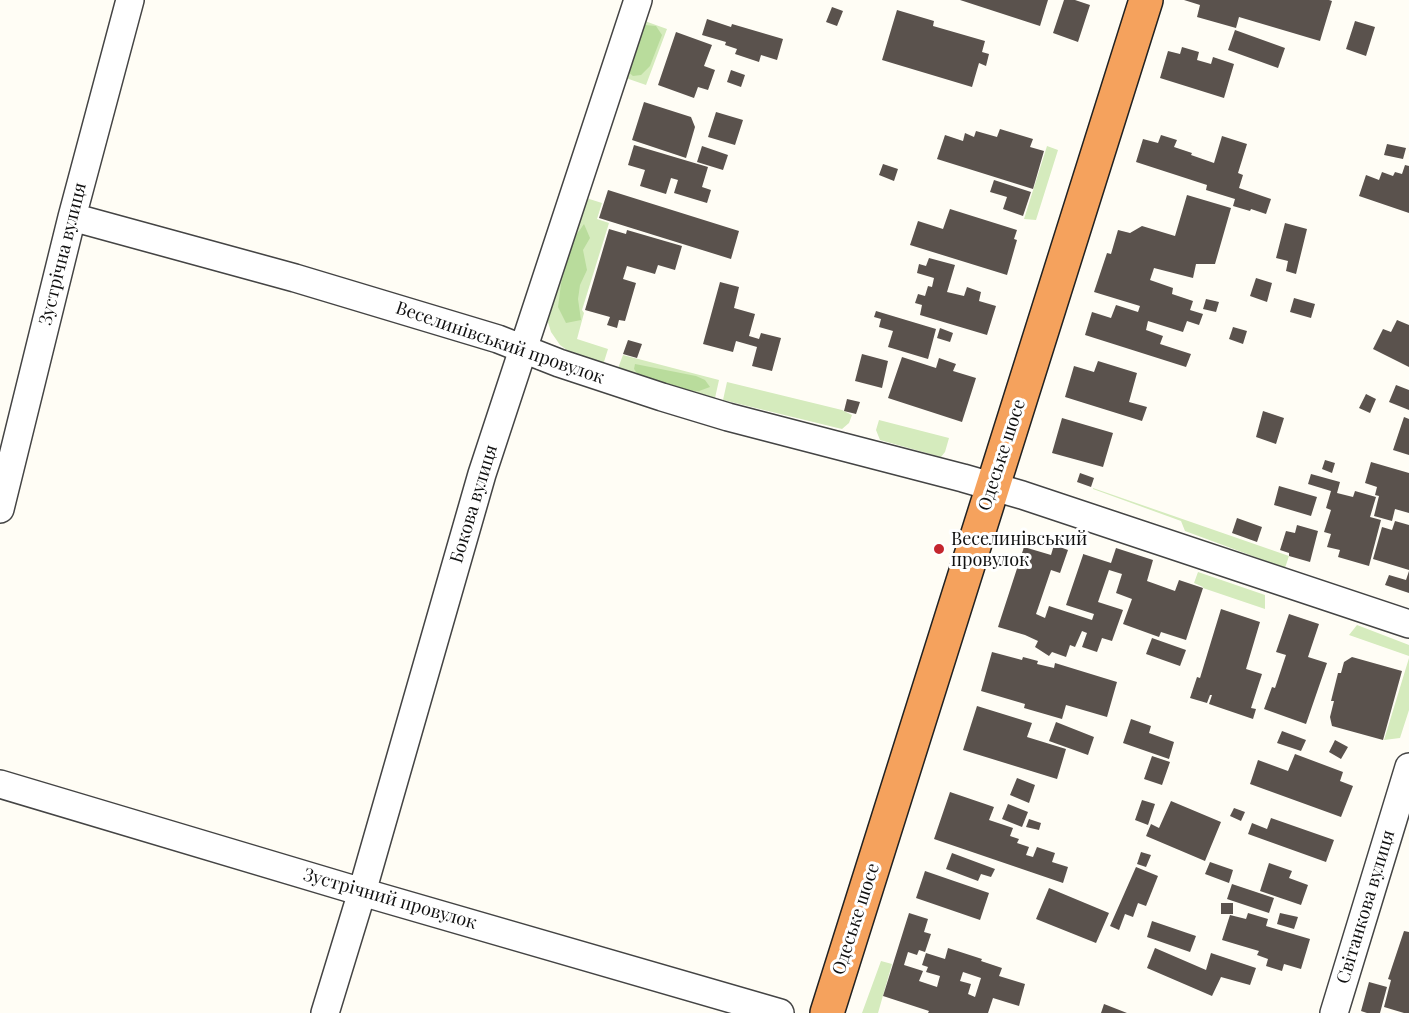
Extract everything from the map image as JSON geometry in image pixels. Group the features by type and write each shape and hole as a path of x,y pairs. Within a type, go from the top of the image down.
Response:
{"highway":[{"name":"Одеське шосе","path":"827,1013 1146,0"}],"street":[{"name":"Зустрічна вулиця","path":"0,509 72,217 130,0"},
{"name":"Бокова вулиця","path":"325,1013 482,474 638,0"},
{"name":"Веселинівський провулок","path":"72,217 295,278 498,339 608,380 728,417 992,486 1409,624"},
{"name":"Світанкова вулиця","path":"1334,1013 1409,767"},
{"name":"Зустрічний провулок","path":"0,784 780,1013"}],"green space":[{"path":"642,20 667,29 646,85 623,77"},
{"path":"645,25 656,26 662,35 650,66 641,75 633,76 626,70"},
{"path":"1047,146 1058,150 1036,220 1024,219"},
{"path":"583,197 602,203 597,219 609,223 582,310 584,313 577,339 608,349 603,365 571,353 560,345 551,332 547,319 547,309"},
{"path":"584,224 590,238 583,250 587,270 580,285 578,299 581,320 566,323 558,307 561,284 572,241"},
{"path":"623,355 719,380 715,398 617,371"},
{"path":"635,364 696,376 705,380 710,387 699,391 683,390 640,377 634,369"},
{"path":"727,382 842,410 852,415 849,423 842,429 723,400"},
{"path":"879,420 949,438 945,452 941,457 880,440 876,430"},
{"path":"1093,488 1289,556 1285,568 1185,531 1181,521"},
{"path":"1198,572 1265,595 1265,609 1203,588 1194,583"},
{"path":"1357,625 1409,645 1409,656 1349,635"},
{"path":"1409,658 1409,710 1400,738 1384,740"},
{"path":"881,961 892,964 878,1013 862,1013"}],"building":[{"path":"960,0 1048,0 1040,26"},
{"path":"1064,0 1075,0 1090,5 1078,42 1053,33"},
{"path":"1184,0 1332,1 1320,41 1239,17 1236,28 1197,17 1200,5"},
{"path":"832,7 843,11 837,26 826,22"},
{"path":"897,10 934,21 933,26 985,41 982,52 989,54 986,66 979,63 972,87 882,60"},
{"path":"707,19 783,39 777,60 761,55 759,62 735,54 737,49 725,45 726,42 702,35"},
{"path":"1355,21 1375,27 1366,56 1346,49"},
{"path":"1235,30 1285,48 1278,68 1228,50"},
{"path":"676,32 712,45 704,66 715,70 708,90 698,87 694,98 658,85"},
{"path":"1182,47 1199,52 1197,60 1211,64 1213,57 1234,64 1224,98 1160,78 1168,51 1180,54"},
{"path":"731,70 745,75 741,87 727,82"},
{"path":"644,102 691,117 695,127 686,158 632,140"},
{"path":"716,112 743,120 735,145 708,137"},
{"path":"1000,129 1033,139 1030,147 1044,151 1033,189 937,159 945,135 963,141 965,133 974,137 976,131 997,137"},
{"path":"1161,135 1177,140 1174,147 1214,163 1222,136 1247,144 1238,173 1243,175 1239,188 1271,199 1266,214 1233,206 1235,199 1206,190 1207,185 1136,162 1143,139 1158,143"},
{"path":"1387,144 1406,148 1403,159 1384,155"},
{"path":"634,145 708,167 702,187 711,190 707,203 674,193 678,180 671,178 666,194 640,186 645,170 628,165"},
{"path":"702,146 728,155 723,170 697,162"},
{"path":"883,164 898,169 894,181 879,175"},
{"path":"1405,165 1409,166 1409,213 1359,196 1366,175 1379,180 1382,172 1393,176 1395,172 1402,174"},
{"path":"994,180 1031,192 1023,216 1003,209 1007,197 990,192"},
{"path":"608,190 739,231 731,259 599,218"},
{"path":"1187,195 1231,208 1215,264 1196,264 1193,278 1154,268 1150,280 1173,288 1172,294 1193,301 1190,310 1203,314 1199,325 1187,321 1183,332 1148,321 1146,330 1163,336 1160,344 1191,354 1186,367 1085,335 1092,312 1111,318 1116,305 1138,312 1140,306 1094,292 1107,253 1111,254 1118,230 1130,233 1142,226 1175,236"},
{"path":"950,209 1017,230 1014,239 1017,240 1007,275 910,245 918,221 943,229"},
{"path":"1285,223 1307,229 1296,274 1286,271 1288,261 1276,258"},
{"path":"609,229 626,234 627,230 682,246 675,270 658,265 655,274 627,266 623,279 636,283 625,321 619,320 617,328 607,325 610,317 585,310"},
{"path":"929,258 955,265 947,292 964,296 967,287 981,292 979,301 996,306 987,335 920,315 922,305 915,303 918,294 925,296 928,286 932,287 934,278 917,273 919,264 926,266"},
{"path":"1256,278 1272,283 1267,302 1250,296"},
{"path":"720,282 739,287 734,308 755,314 749,336 759,339 761,333 781,338 772,371 752,366 757,347 736,341 733,352 703,344"},
{"path":"1294,298 1315,304 1311,318 1290,312"},
{"path":"1206,299 1219,302 1216,312 1203,309"},
{"path":"876,311 936,329 928,359 888,347 893,331 879,327 881,319 874,317"},
{"path":"1397,320 1409,325 1409,367 1373,349 1383,329 1391,332"},
{"path":"1233,327 1247,331 1243,344 1229,339"},
{"path":"940,328 953,333 950,342 937,338"},
{"path":"628,340 642,344 637,358 623,354"},
{"path":"862,354 888,361 882,388 855,381"},
{"path":"902,357 936,368 939,358 956,364 953,371 976,378 962,422 888,398"},
{"path":"1098,361 1137,373 1129,402 1147,407 1142,421 1065,397 1074,366 1094,372"},
{"path":"1396,385 1409,390 1409,410 1389,402"},
{"path":"1366,394 1376,399 1370,413 1359,408"},
{"path":"847,399 860,402 856,414 844,411"},
{"path":"1263,411 1284,418 1276,444 1256,437"},
{"path":"1404,417 1409,419 1409,455 1393,450"},
{"path":"1062,418 1113,433 1103,467 1052,453"},
{"path":"1325,460 1335,463 1332,473 1322,469"},
{"path":"1371,462 1409,473 1409,513 1395,509 1392,521 1374,516 1379,496 1375,495 1377,487 1365,483"},
{"path":"1080,473 1094,478 1091,487 1077,482"},
{"path":"1311,474 1340,482 1337,493 1353,497 1355,491 1376,497 1370,517 1381,520 1369,566 1338,557 1340,550 1327,547 1331,534 1324,532 1331,510 1326,508 1331,491 1308,484"},
{"path":"1279,486 1317,497 1311,516 1274,505"},
{"path":"1237,518 1262,527 1257,542 1232,533"},
{"path":"1395,521 1409,525 1409,570 1373,559 1382,527 1392,530"},
{"path":"1297,525 1318,531 1310,562 1289,556 1289,553 1280,550 1286,531 1295,533"},
{"path":"1054,545 1068,550 1060,573 1051,570 1036,614 1045,618 1049,606 1092,620 1094,614 1066,605 1083,554 1111,563 1116,548 1153,560 1147,581 1175,591 1179,580 1203,588 1186,640 1161,632 1159,637 1123,624 1132,599 1116,593 1122,574 1109,570 1098,602 1123,610 1112,641 1102,638 1097,652 1082,647 1087,633 1082,631 1075,647 1070,645 1066,657 1052,652 1049,656 1035,647 1038,641 998,627 1024,547 1051,555"},
{"path":"1409,571 1409,593 1385,585 1389,575 1406,580"},
{"path":"1221,609 1260,622 1246,669 1262,674 1251,708 1256,709 1253,719 1209,704 1212,695 1207,703 1190,698 1197,677 1200,678"},
{"path":"1289,614 1319,624 1308,657 1327,663 1306,724 1264,709 1272,687 1275,688 1286,655 1276,652"},
{"path":"1152,638 1186,650 1180,666 1146,654"},
{"path":"992,652 1022,660 1023,657 1038,661 1037,664 1054,668 1055,663 1117,682 1107,717 1066,705 1062,719 1024,708 1025,704 981,691"},
{"path":"1352,657 1402,671 1383,740 1332,726 1330,717 1334,701 1331,701 1338,673 1341,673 1344,662"},
{"path":"977,706 1032,723 1027,737 1066,749 1057,779 963,750"},
{"path":"1131,719 1151,726 1149,733 1174,742 1169,759 1123,743"},
{"path":"1056,722 1094,737 1088,755 1049,741"},
{"path":"1282,731 1306,740 1301,751 1277,743"},
{"path":"1335,740 1348,747 1341,759 1329,752"},
{"path":"1295,754 1343,772 1340,781 1353,786 1341,817 1250,784 1258,760 1288,771"},
{"path":"1152,756 1170,762 1162,785 1144,779"},
{"path":"1017,778 1035,785 1029,803 1010,795"},
{"path":"950,792 994,807 989,820 1013,828 1010,836 1019,839 1017,843 1029,847 1026,855 1033,857 1037,847 1055,853 1052,862 1068,867 1063,883 934,839"},
{"path":"1142,800 1155,804 1148,825 1135,820"},
{"path":"1171,801 1221,822 1205,861 1146,836 1151,824 1159,828"},
{"path":"1008,804 1028,812 1022,827 1002,819"},
{"path":"1234,808 1245,812 1241,821 1230,816"},
{"path":"1271,818 1334,840 1326,862 1248,834 1252,823 1267,829"},
{"path":"1029,819 1041,823 1039,830 1026,827"},
{"path":"1141,852 1151,855 1146,867 1137,864"},
{"path":"952,853 995,869 991,877 981,874 978,881 946,869"},
{"path":"1210,862 1233,870 1229,883 1205,874"},
{"path":"1269,863 1292,871 1289,878 1308,885 1301,905 1260,891"},
{"path":"1136,867 1158,876 1146,906 1138,903 1133,917 1125,914 1119,930 1110,926"},
{"path":"925,871 989,893 980,920 916,898"},
{"path":"1232,884 1274,898 1269,913 1227,899"},
{"path":"1049,888 1109,913 1096,943 1036,919"},
{"path":"1221,903 1233,903 1233,914 1221,914"},
{"path":"909,913 928,919 924,932 931,934 925,952 919,950 917,955 908,952 904,965 923,971 919,981 937,987 940,976 926,972 928,967 922,965 926,953 945,959 948,948 1002,968 999,976 1025,984 1019,1006 993,998 988,1013 928,1013 929,1011 883,996","holes":["963,972 981,978 975,997 968,994 971,984 960,981"]},
{"path":"1248,913 1268,919 1266,926 1310,939 1301,969 1284,964 1282,971 1266,966 1268,959 1257,955 1259,951 1222,940 1230,915 1246,919"},
{"path":"1280,913 1298,917 1294,929 1277,924"},
{"path":"1152,921 1196,936 1190,952 1147,937"},
{"path":"1404,931 1409,932 1409,1013 1384,1007 1391,980 1388,979"},
{"path":"1155,948 1206,970 1211,953 1256,968 1250,985 1221,977 1212,996 1147,968"},
{"path":"1369,982 1387,987 1380,1013 1361,1011"},
{"path":"1104,1004 1127,1013 1101,1013"}],"place":[{"name":"Веселинівський провулок","path":"939,549"}]}
